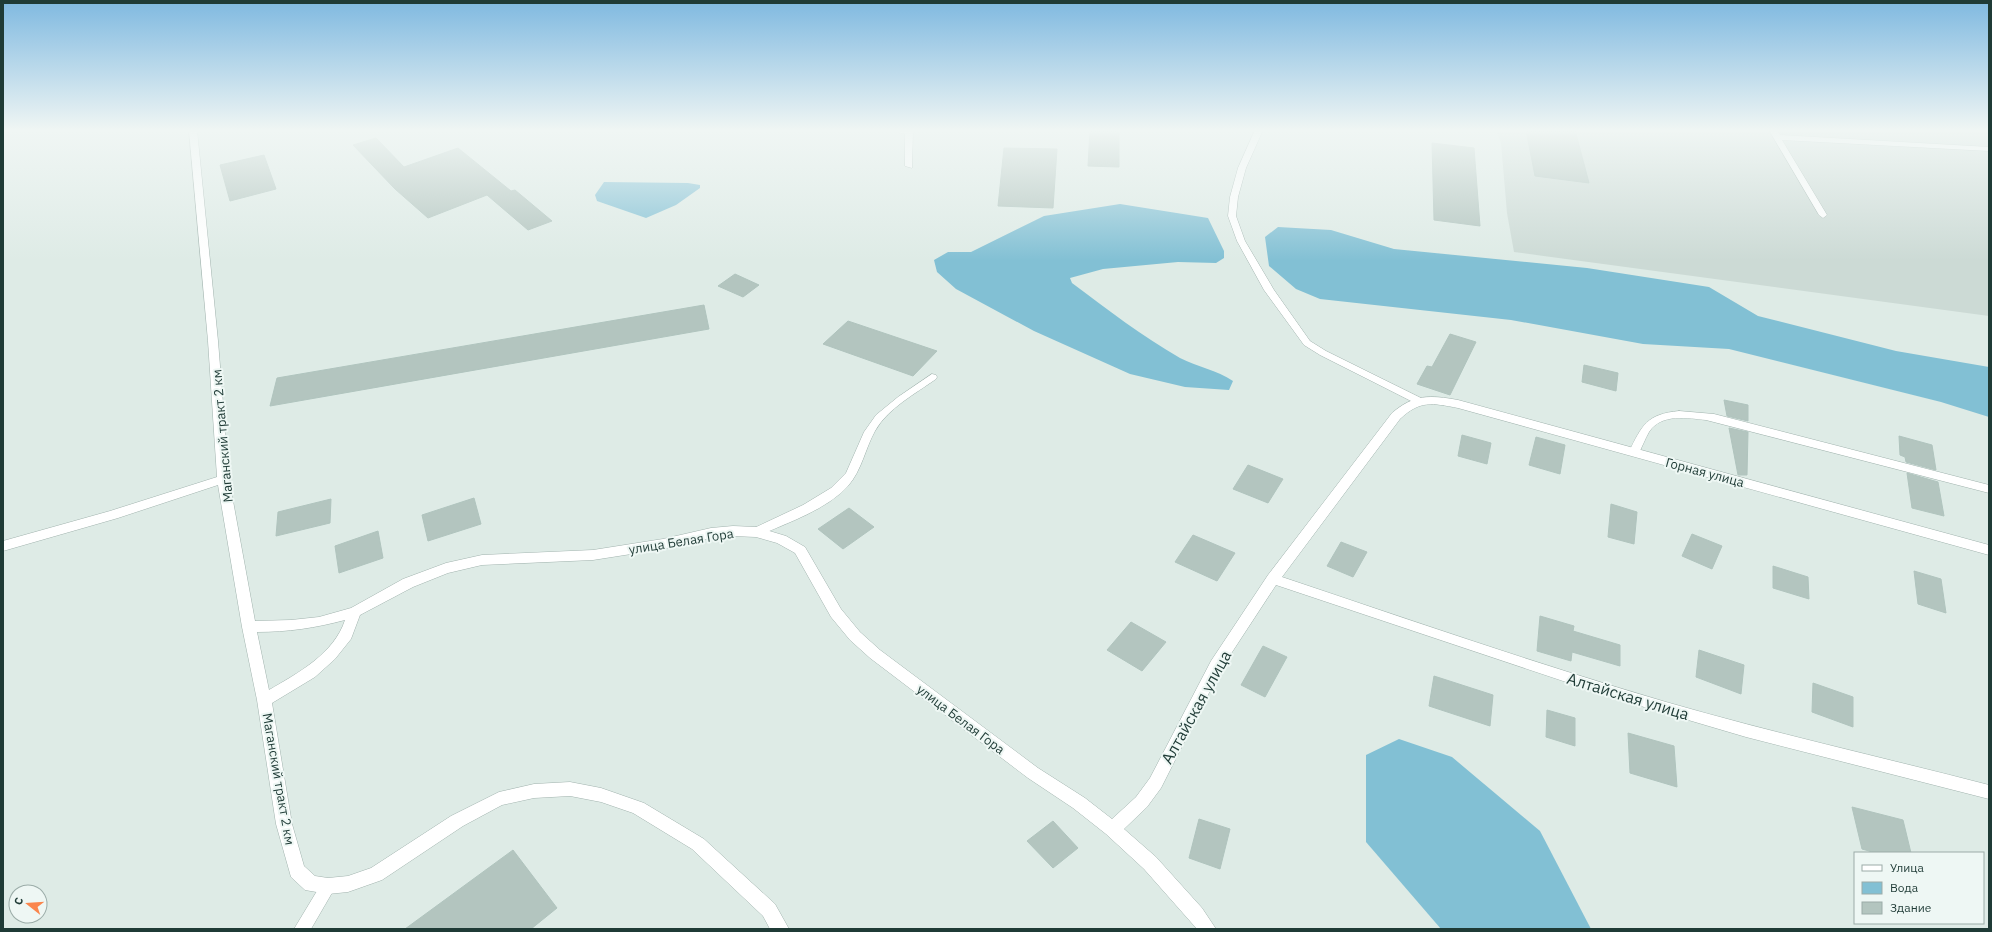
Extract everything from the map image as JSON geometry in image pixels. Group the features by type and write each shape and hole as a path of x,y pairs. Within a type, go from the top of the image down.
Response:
{"street":[{"name":"Маганский тракт 2 км","path":"195,173 213,341 223,479 249,627 264,700 284,824 297,871 311,884 328,886 348,884 376,874 457,820 499,799 534,791 570,789 601,795 638,808 698,844 769,910 780,929"},
{"name":"Горная улица","path":"1419,401 1437,400 1458,404 1989,550"},
{"name":"Алтайская улица","path":"1112,829 1144,799 1168,758 1190,711 1216,665 1273,579 1396,416 1407,405 1419,401"},
{"path":"3,546 76,527 139,508 223,479"},
{"name":"улица Белая Гора","path":"249,627 291,626 319,622 355,612 408,583 446,568 482,560 593,555 663,544 711,533 733,531 756,532 781,539 800,550 836,613 855,636 875,654 980,733 1079,803 1112,829 1150,863 1196,914 1207,929"},
{"name":"Алтайская улица","path":"1273,579 1585,684 1652,704 1840,756 1989,792"},
{"path":"264,700 299,680 329,656 346,634 355,612"}],"lane":[{"path":"1240,173 1234,197 1232,216 1241,241 1269,290 1295,328 1307,343 1322,353 1419,401"},
{"path":"1798,173 1823,215"},
{"path":"756,532 792,515 835,491 854,470 874,424 883,414 932,377"},
{"path":"1634,452 1648,427 1656,420 1667,416 1695,415 1714,417 1989,489"},
{"path":"302,929 328,886"}],"shaded area":[{"path":"1504,173 1989,173 1989,316 1514,252 1507,213"}],"water":[{"path":"604,182 688,183 700,185 700,188 676,205 646,218 597,201 595,195"},
{"path":"1120,204 1208,218 1224,251 1224,258 1216,263 1178,262 1103,269 1070,278 1072,283 1166,350 1180,358 1227,377 1233,381 1229,390 1185,387 1130,374 1034,331 956,289 937,272 934,260 948,252 971,252 1044,216"},
{"path":"1278,227 1331,230 1394,249 1587,268 1709,287 1758,316 1896,351 1989,367 1989,417 1941,402 1729,349 1643,344 1511,320 1320,299 1296,289 1269,266 1265,237"},
{"path":"1399,739 1452,757 1540,831 1591,929 1441,929 1366,842 1366,755"}],"building":[{"path":"222,173 271,173 276,189 230,201"},
{"path":"380,173 489,173 511,191 515,190 552,221 528,230 487,195 428,218 395,189"},
{"path":"1001,173 1055,173 1053,208 998,206"},
{"path":"1433,173 1476,173 1480,226 1434,220"},
{"path":"1535,173 1586,173 1589,183 1535,176"},
{"path":"735,274 759,285 743,297 718,286"},
{"path":"704,305 709,329 270,406 277,378"},
{"path":"848,321 937,351 913,376 823,344"},
{"path":"1450,334 1476,342 1450,395 1417,384 1427,366 1432,367"},
{"path":"1584,365 1618,373 1616,391 1582,382"},
{"path":"1724,400 1748,405 1748,421 1727,416"},
{"path":"1729,428 1748,432 1747,475 1738,475"},
{"path":"1462,435 1491,443 1487,464 1458,456"},
{"path":"1899,436 1932,445 1936,470 1906,462 1905,457 1900,455"},
{"path":"1536,437 1565,445 1560,474 1529,465"},
{"path":"1248,465 1283,479 1268,503 1233,489"},
{"path":"1907,473 1938,482 1944,516 1912,508"},
{"path":"474,498 481,524 428,541 422,515"},
{"path":"331,499 330,523 276,536 278,512"},
{"path":"1611,504 1637,512 1634,544 1608,537"},
{"path":"849,508 874,527 843,549 818,529"},
{"path":"378,531 383,558 339,573 335,546"},
{"path":"1692,534 1722,546 1712,569 1682,556"},
{"path":"1193,535 1235,553 1217,581 1175,562"},
{"path":"1341,542 1367,552 1353,577 1327,566"},
{"path":"1773,566 1808,577 1809,599 1773,588"},
{"path":"1914,571 1941,579 1946,613 1918,604"},
{"path":"1540,616 1574,626 1573,631 1620,645 1620,666 1572,652 1571,661 1537,651"},
{"path":"1131,622 1166,642 1142,671 1107,650"},
{"path":"1263,646 1287,657 1265,697 1241,685"},
{"path":"1699,650 1744,665 1741,694 1696,677"},
{"path":"1434,676 1493,695 1490,726 1429,706"},
{"path":"1813,683 1853,697 1853,727 1812,712"},
{"path":"1547,710 1575,718 1575,746 1546,737"},
{"path":"1628,733 1674,746 1677,787 1630,773"},
{"path":"1852,807 1903,820 1911,852 1872,852 1862,849"},
{"path":"1199,819 1230,829 1220,869 1189,858"},
{"path":"1053,821 1078,848 1053,868 1027,841"},
{"path":"513,850 557,908 531,929 405,929"}]}
